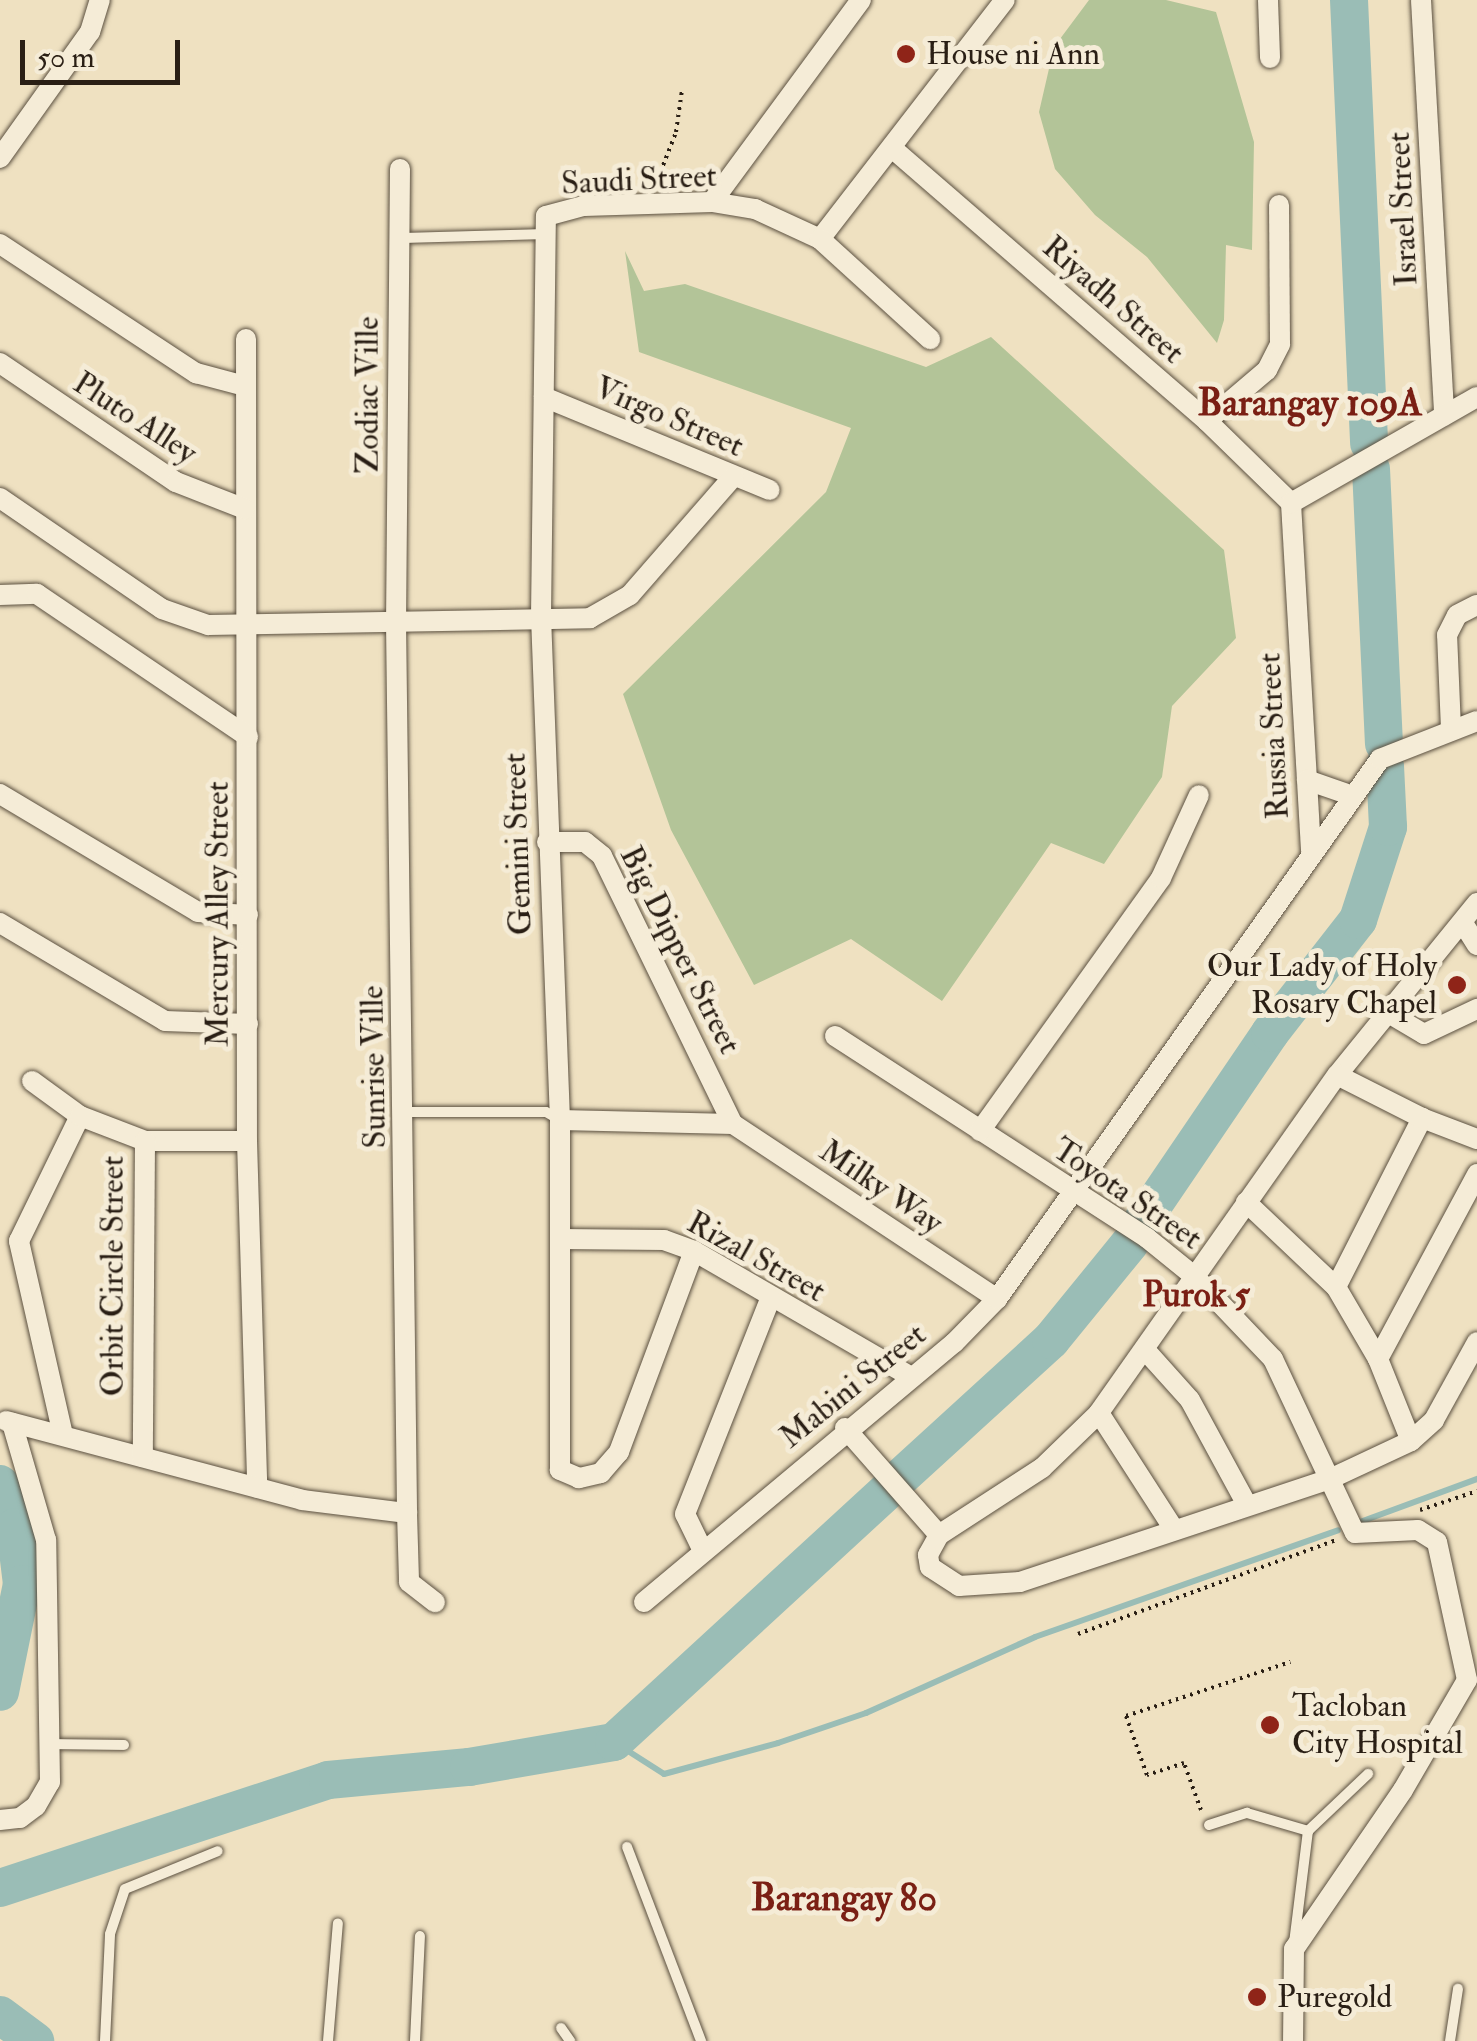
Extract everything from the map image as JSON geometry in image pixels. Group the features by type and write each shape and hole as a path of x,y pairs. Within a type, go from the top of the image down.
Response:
{"street":[{"path":"0,158 90,32 100,0"},
{"path":"712,202 861,0"},
{"path":"820,239 1006,0"},
{"path":"1268,0 1270,58"},
{"name":"Israel Street","path":"1422,0 1444,415"},
{"name":"Riyadh Street","path":"892,148 1207,421 1291,502"},
{"name":"Zodiac Ville","path":"396,621 400,169"},
{"name":"Saudi Street","path":"544,225 561,209 712,202 755,208 820,239 930,339"},
{"path":"1207,421 1267,370 1280,344 1280,206"},
{"name":"Gemini Street","path":"544,225 541,617 560,1120 560,1470 579,1478 601,1472 619,1452 694,1252"},
{"path":"0,244 196,373 245,386"},
{"name":"Mercury Alley Street","path":"246,339 247,1141 257,1488"},
{"name":"Pluto Alley","path":"0,363 176,482 245,508"},
{"path":"1291,502 1477,396"},
{"name":"Virgo Street","path":"544,397 770,490"},
{"path":"0,498 162,609 208,626 590,618 611,609 733,477"},
{"name":"Russia Street","path":"1072,1192 1311,850 1291,502"},
{"path":"0,595 37,594 248,737"},
{"path":"1451,729 1447,634 1457,614 1477,605"},
{"name":"Sunrise Ville","path":"396,621 409,1582 435,1602"},
{"path":"1311,850 1380,759 1477,721"},
{"path":"1307,780 1350,795"},
{"path":"0,794 198,912 248,915"},
{"path":"980,1131 1162,878 1199,795"},
{"name":"Big Dipper Street","path":"547,842 585,842 602,856 733,1124"},
{"path":"1477,903 1337,1076 1246,1202 1147,1352 1099,1413 1042,1468 939,1536 928,1554 930,1566 959,1586 985,1588 1332,1478 1411,1441 1434,1420 1477,1342"},
{"path":"0,923 165,1020 248,1024"},
{"path":"1462,923 1477,944"},
{"path":"1386,1011 1424,1034 1477,1009"},
{"name":"Toyota Street","path":"835,1036 1195,1277 1273,1360 1332,1478 1350,1525"},
{"path":"1337,1076 1422,1118 1477,1138"},
{"path":"32,1081 80,1116"},
{"name":"Orbit Circle Street","path":"63,1435 19,1242 80,1116 145,1141 143,1457"},
{"path":"1336,1287 1422,1118"},
{"path":"560,1120 733,1124"},
{"name":"Milky Way","path":"733,1124 996,1300"},
{"path":"145,1141 247,1141"},
{"path":"1378,1360 1477,1174"},
{"name":"Mabini Street","path":"644,1602 996,1300 1072,1192"},
{"path":"1246,1202 1336,1287 1378,1360 1411,1441"},
{"name":"Rizal Street","path":"560,1239 664,1240 694,1252 910,1376"},
{"path":"703,1551 685,1514 770,1299"},
{"path":"1147,1352 1190,1400 1247,1505"},
{"path":"1099,1413 1150,1482 1173,1528"},
{"path":"6,1421 340,1508 407,1513"},
{"path":"0,1820 20,1818 36,1806 50,1782 46,1540 6,1421"},
{"path":"846,1428 939,1536"},
{"path":"1293,2041 1294,1948 1421,1762 1466,1680 1467,1658 1437,1542 1418,1530 1350,1525"}],"lane":[{"path":"399,238 544,225"},
{"path":"405,1112 546,1112 560,1120"},
{"path":"50,1744 124,1745"},
{"path":"1294,1948 1308,1831 1368,1774"},
{"path":"1209,1826 1247,1814 1308,1831"},
{"path":"627,1847 700,2041"},
{"path":"106,2041 110,1934 125,1889 218,1851"},
{"path":"328,2041 338,1922"},
{"path":"415,2041 420,1936"},
{"path":"1450,2041 1458,1988"},
{"path":"560,2028 570,2041"}],"path":[{"path":"647,204 676,132 682,90"},
{"path":"1078,1634 1350,1525"},
{"path":"1209,1826 1184,1762 1147,1775 1126,1716 1290,1662"}],"green space":[{"path":"1089,0 1166,0 1216,12 1254,142 1252,250 1226,245 1224,320 1217,343 1147,257 1095,215 1055,169 1039,112 1054,47"},
{"path":"625,251 644,291 685,284 926,367 991,337 1224,550 1236,638 1172,706 1162,777 1104,864 1051,843 942,1001 851,939 754,985 671,830 623,694 826,492 851,428 639,352"}],"waterway":[{"path":"1349,0 1369,444"},
{"path":"1371,469 1384,744"},
{"path":"1141,1223 1270,1033 1358,920 1388,827 1385,765"},
{"path":"901,1477 1051,1340 1130,1243"},
{"path":"1360,1522 1477,1479"},
{"path":"0,1484 15,1527 22,1584 0,1692"},
{"path":"0,1888 328,1780 469,1767 614,1742 888,1490"},
{"path":"614,1742 664,1774 778,1743 866,1713 1035,1637 1338,1530"},
{"path":"0,2015 35,2041"}],"place":[{"name":"House ni Ann","path":"906,54"},
{"name":"Our Lady of Holy Rosary Chapel","path":"1457,985"},
{"name":"Tacloban City Hospital","path":"1270,1725"},
{"name":"Puregold","path":"1257,1997"}],"district":[{"name":"Barangay 109A","path":"1310,404"},
{"name":"Purok 5","path":"1196,1295"},
{"name":"Barangay 80","path":"844,1899"}]}
